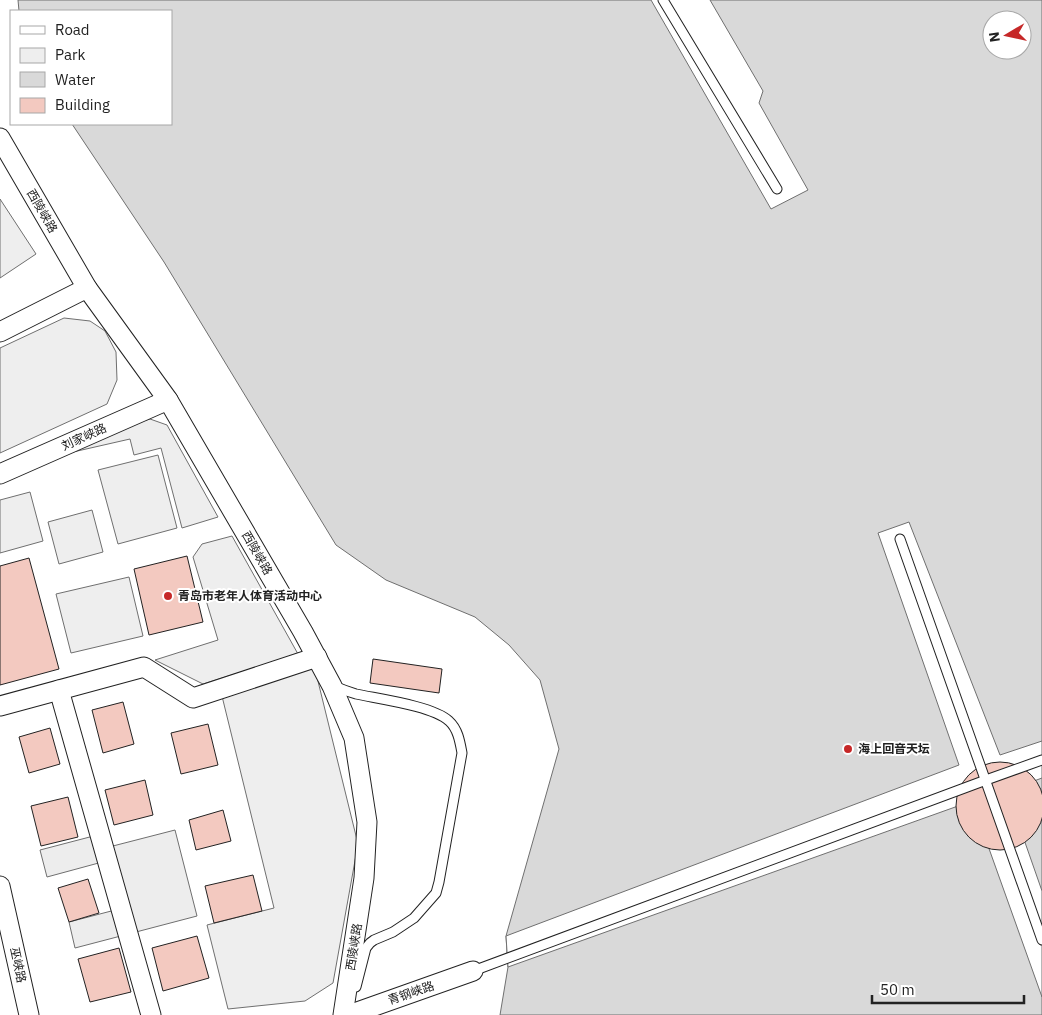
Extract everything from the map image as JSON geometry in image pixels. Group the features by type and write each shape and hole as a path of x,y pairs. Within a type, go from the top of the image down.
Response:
{"street":[{"name":"西陵峡路","path":"0,138 87,288 168,400 304,632 332,686 354,738 367,822 364,878 344,1015"},
{"path":"0,332 87,288"},
{"name":"刘家峡路","path":"0,474 168,400"},
{"path":"0,706 144,667 193,698 317,657"},
{"path":"59,690 151,1015"},
{"name":"巫峡路","path":"0,886 28,1015"},
{"name":"青钢峡路","path":"349,1015 472,972"}],"lane":[{"path":"663,0 777,189"},
{"path":"900,538 1042,940"},
{"path":"332,686 436,713 450,722 459,737 462,753 436,892 414,918 393,932 370,942 366,948 355,988 344,1015"},
{"path":"472,972 1042,760"}],"green space":[{"path":"0,199 36,254 0,278"},
{"path":"64,318 90,321 105,331 116,352 117,380 107,404 0,453 0,348"},
{"path":"150,419 167,425 218,517 182,528 161,448 134,455 130,439 73,452 131,424"},
{"path":"158,455 177,528 118,544 98,470"},
{"path":"30,492 43,541 0,553 0,500"},
{"path":"92,510 103,552 59,564 48,522"},
{"path":"232,536 298,654 203,684 155,660 218,640 193,557 202,544"},
{"path":"129,577 143,636 71,653 56,594"},
{"path":"314,665 358,844 333,983 305,1001 228,1009 207,925 274,908 220,688"}],"shaded area":[{"path":"175,830 197,916 75,948 69,922 119,909 106,861 47,877 40,850 105,833 109,847"}],"water":[{"path":"18,0 651,0 771,209 808,190 759,103 763,91 710,0 1042,0 1042,1015 500,1015 508,967 506,936 559,749 540,680 509,645 475,617 386,580 336,545 164,262 73,125 172,125 172,10 19,10"}],"pier":[{"path":"909,522 1000,755 1042,741 1042,778 1007,791 1042,891 1042,997 972,801 508,967 506,936 959,765 878,533"}],"building":[{"name":"青岛市老年人体育活动中心","path":"187,556 203,622 149,635 134,569"},
{"path":"29,558 59,669 0,685 0,566"},
{"path":"373,659 442,669 439,693 370,683"},
{"path":"123,702 134,744 103,753 92,710"},
{"path":"208,724 218,765 181,774 171,733"},
{"path":"50,728 60,764 29,773 19,737"},
{"path":"991,763 1009,763 1017,766 1031,775 1043,797 1043,815 1040,823 1031,837 1009,849 991,849 976,842 964,830 957,815 957,797 964,782 976,770"},
{"path":"145,780 153,815 114,825 105,790"},
{"path":"68,797 78,837 41,846 31,806"},
{"path":"223,810 231,841 196,850 189,820"},
{"path":"253,875 262,911 214,923 205,886"},
{"path":"88,879 99,913 69,922 58,888"},
{"path":"197,936 209,978 163,991 152,948"},
{"path":"119,948 131,992 90,1002 78,959"}],"place":[{"name":"青岛市老年人体育活动中心","path":"168,596"},
{"name":"海上回音天坛","path":"848,749"}]}
